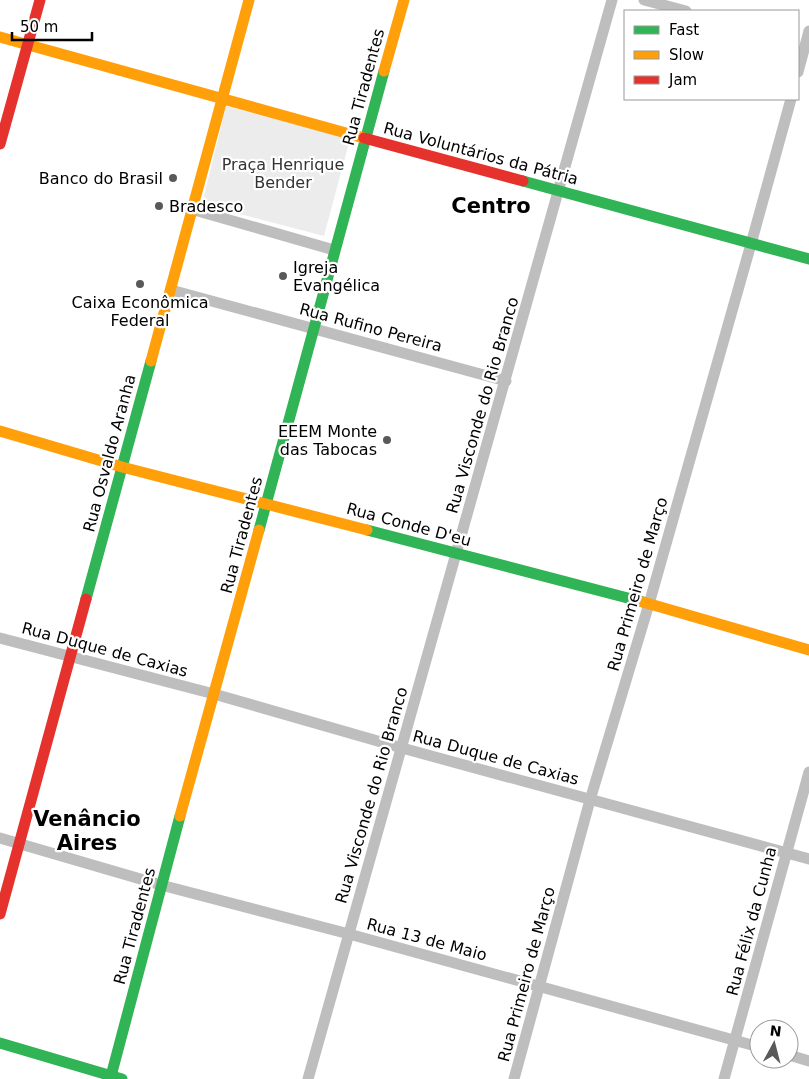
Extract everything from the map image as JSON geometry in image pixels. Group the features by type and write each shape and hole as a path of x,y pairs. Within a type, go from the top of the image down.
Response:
{"main road":[{"path":"0,144 40,0"},
{"name":"Rua Osvaldo Aranha","path":"0,914 249,0"},
{"name":"Rua Tiradentes","path":"110,1077 334,250 404,0"},
{"name":"Rua Voluntários da Pátria","path":"0,37 809,259"},
{"name":"Rua Conde D'eu","path":"0,431 122,467 457,553 648,604 809,650"},
{"path":"0,1043 122,1079"}],"street":[{"name":"Rua Visconde do Rio Branco","path":"308,1079 612,0"},
{"path":"644,0 682,10"},
{"path":"799,67 804,43 809,31"},
{"name":"Rua Primeiro de Março","path":"514,1079 590,800 752,244 791,100"},
{"path":"191,209 334,250"},
{"name":"Rua Rufino Pereira","path":"170,290 506,381"},
{"name":"Rua Duque de Caxias","path":"0,638 214,694 402,748 809,859"},
{"name":"Rua Félix da Cunha","path":"724,1079 809,772"},
{"name":"Rua 13 de Maio","path":"0,838 161,885 349,934 749,1044"}],"green space":[{"name":"Praça Henrique Bender","path":"226,106 350,139 324,236 202,204"}],"traffic: fast":[{"path":"259,530 384,71"},
{"path":"523,181 809,259"},
{"path":"86,599 151,361"},
{"path":"367,530 643,602"},
{"path":"111,1076 180,816"},
{"path":"0,1043 122,1079"}],"traffic: slow":[{"path":"151,361 249,0"},
{"path":"384,71 404,0"},
{"path":"0,37 364,138"},
{"path":"0,431 122,467 367,530"},
{"path":"180,816 259,530"},
{"path":"643,602 809,650"}],"traffic: jam":[{"path":"0,144 40,0"},
{"path":"364,138 523,181"},
{"path":"0,914 86,599"}],"place":[{"name":"Banco do Brasil","path":"173,178"},
{"name":"Bradesco","path":"159,206"},
{"name":"Igreja Evangélica","path":"283,276"},
{"name":"Caixa Econômica Federal","path":"140,284"},
{"name":"EEEM Monte das Tabocas","path":"387,440"}],"district":[{"name":"Centro","path":"491,206"},
{"name":"Venâncio Aires","path":"87,831"}]}
